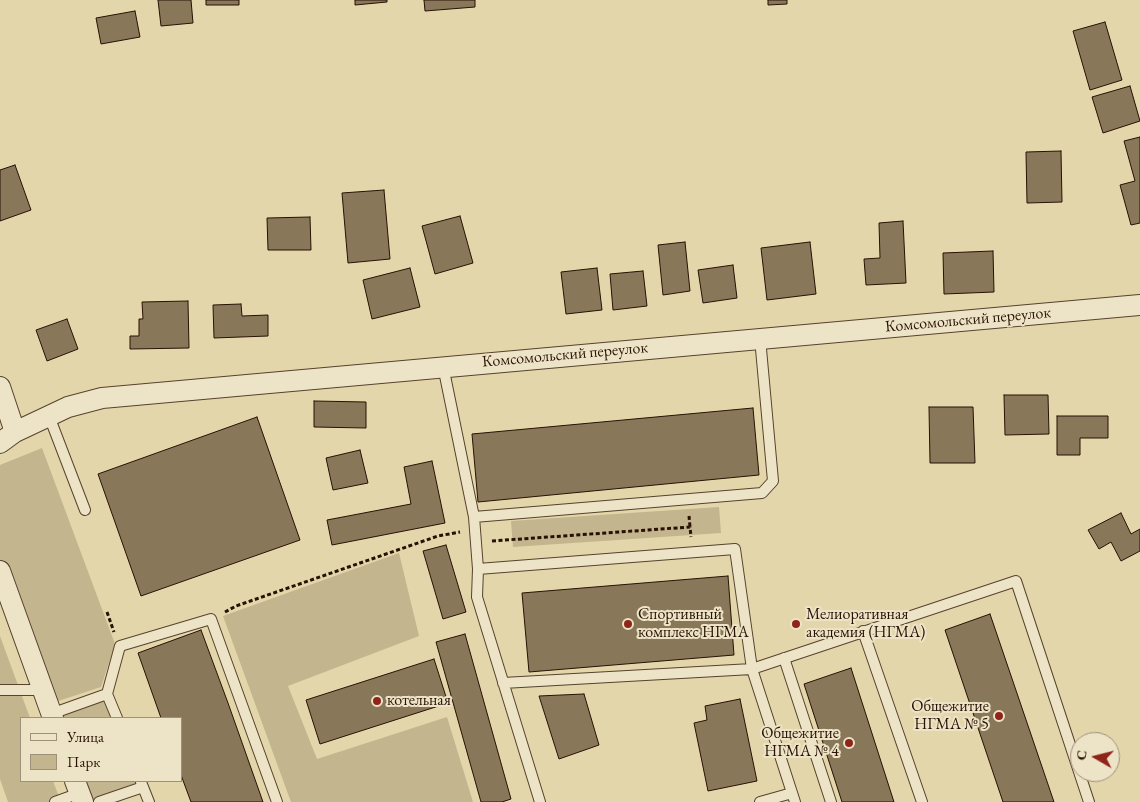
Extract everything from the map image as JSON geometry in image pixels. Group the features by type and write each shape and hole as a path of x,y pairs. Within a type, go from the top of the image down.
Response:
{"street":[{"name":"Комсомольский переулок","path":"8,438 68,407 102,398 1140,305"},
{"path":"0,387 8,438"},
{"path":"0,571 52,716"}],"lane":[{"path":"474,516 762,493 773,481 760,338"},
{"path":"443,366 474,516 478,570 476,597 540,802"},
{"path":"48,416 85,510"},
{"path":"478,570 735,549 752,670 793,797 760,802"},
{"path":"503,683 752,670 1016,581 1090,802"},
{"path":"116,717 107,694 120,646 211,619 277,802"},
{"path":"863,631 922,802"},
{"path":"784,658 831,802"},
{"path":"0,690 42,690"},
{"path":"52,716 107,694"},
{"path":"99,802 142,784 148,802"},
{"path":"55,802 79,792"}],"path":[{"path":"476,542 690,528 692,553"},
{"path":"211,619 236,606 438,536 475,530"}],"green space":[{"path":"42,448 115,644 101,687 52,703 0,559 0,465"},
{"path":"719,507 721,533 513,547 511,521"},
{"path":"399,553 419,636 288,686 317,759 447,717 473,802 291,802 223,616"},
{"path":"0,636 30,717 20,717 20,782 53,782 61,802 8,802 0,779"},
{"path":"106,699 114,717 59,717"},
{"path":"80,782 137,782 138,784 90,802"}],"building":[{"path":"158,0 191,0 193,23 161,26"},
{"path":"206,0 239,0 239,5 206,5"},
{"path":"355,0 387,0 387,2 355,5"},
{"path":"424,0 475,0 475,7 425,11"},
{"path":"768,0 787,0 787,4 768,5"},
{"path":"135,11 140,37 101,44 96,18"},
{"path":"1105,22 1122,80 1090,90 1073,31"},
{"path":"1130,86 1140,121 1103,133 1092,97"},
{"path":"1140,137 1140,223 1131,225 1120,185 1135,181 1124,141"},
{"path":"1061,151 1062,202 1027,203 1026,152"},
{"path":"15,165 31,210 0,221 0,170"},
{"path":"384,190 390,259 348,263 342,193"},
{"path":"460,216 473,263 435,274 422,226"},
{"path":"310,217 311,250 268,250 267,218"},
{"path":"903,221 906,283 866,285 864,259 880,258 879,223"},
{"path":"685,242 690,291 663,295 658,245"},
{"path":"810,242 816,294 767,300 761,248"},
{"path":"993,251 994,292 944,294 943,253"},
{"path":"733,265 737,298 703,303 698,270"},
{"path":"410,268 420,307 372,319 363,280"},
{"path":"597,268 602,310 566,314 561,272"},
{"path":"643,271 647,306 613,310 610,274"},
{"path":"188,301 189,348 130,349 130,336 139,336 139,319 143,319 142,302"},
{"path":"241,304 242,316 268,315 268,336 214,338 213,305"},
{"path":"67,319 78,349 47,361 36,330"},
{"path":"1004,395 1048,395 1049,434 1005,435"},
{"path":"314,401 366,402 366,428 314,427"},
{"path":"929,407 973,407 975,463 930,463"},
{"path":"753,408 759,475 478,502 472,434"},
{"path":"1057,416 1108,416 1108,438 1080,438 1080,455 1057,455"},
{"path":"257,417 300,540 141,596 98,474"},
{"path":"360,450 368,483 333,490 326,458"},
{"path":"432,461 445,523 332,545 327,520 411,504 404,467"},
{"path":"1121,513 1131,534 1140,529 1140,551 1121,561 1111,542 1099,549 1088,530"},
{"path":"446,545 466,612 443,619 423,551"},
{"name":"Спортивный комплекс НГМА","path":"728,576 734,655 529,672 522,593"},
{"name":"Общежитие НГМА № 5","path":"990,614 1054,802 1003,802 945,630"},
{"path":"201,630 263,802 191,802 182,778 182,717 161,717 138,653"},
{"path":"465,634 511,799 502,802 481,802 436,642"},
{"name":"котельная","path":"434,659 448,703 320,744 306,700"},
{"name":"Общежитие НГМА № 4","path":"851,668 894,802 842,802 804,684"},
{"path":"584,694 599,745 559,759 539,696"},
{"path":"740,699 757,781 708,791 694,723 707,720 705,706"}],"place":[{"name":"Спортивный комплекс НГМА","path":"628,624"},
{"name":"Мелиоративная академия (НГМА)","path":"796,624"},
{"name":"котельная","path":"377,701"},
{"name":"Общежитие НГМА № 5","path":"999,716"},
{"name":"Общежитие НГМА № 4","path":"849,743"}]}
